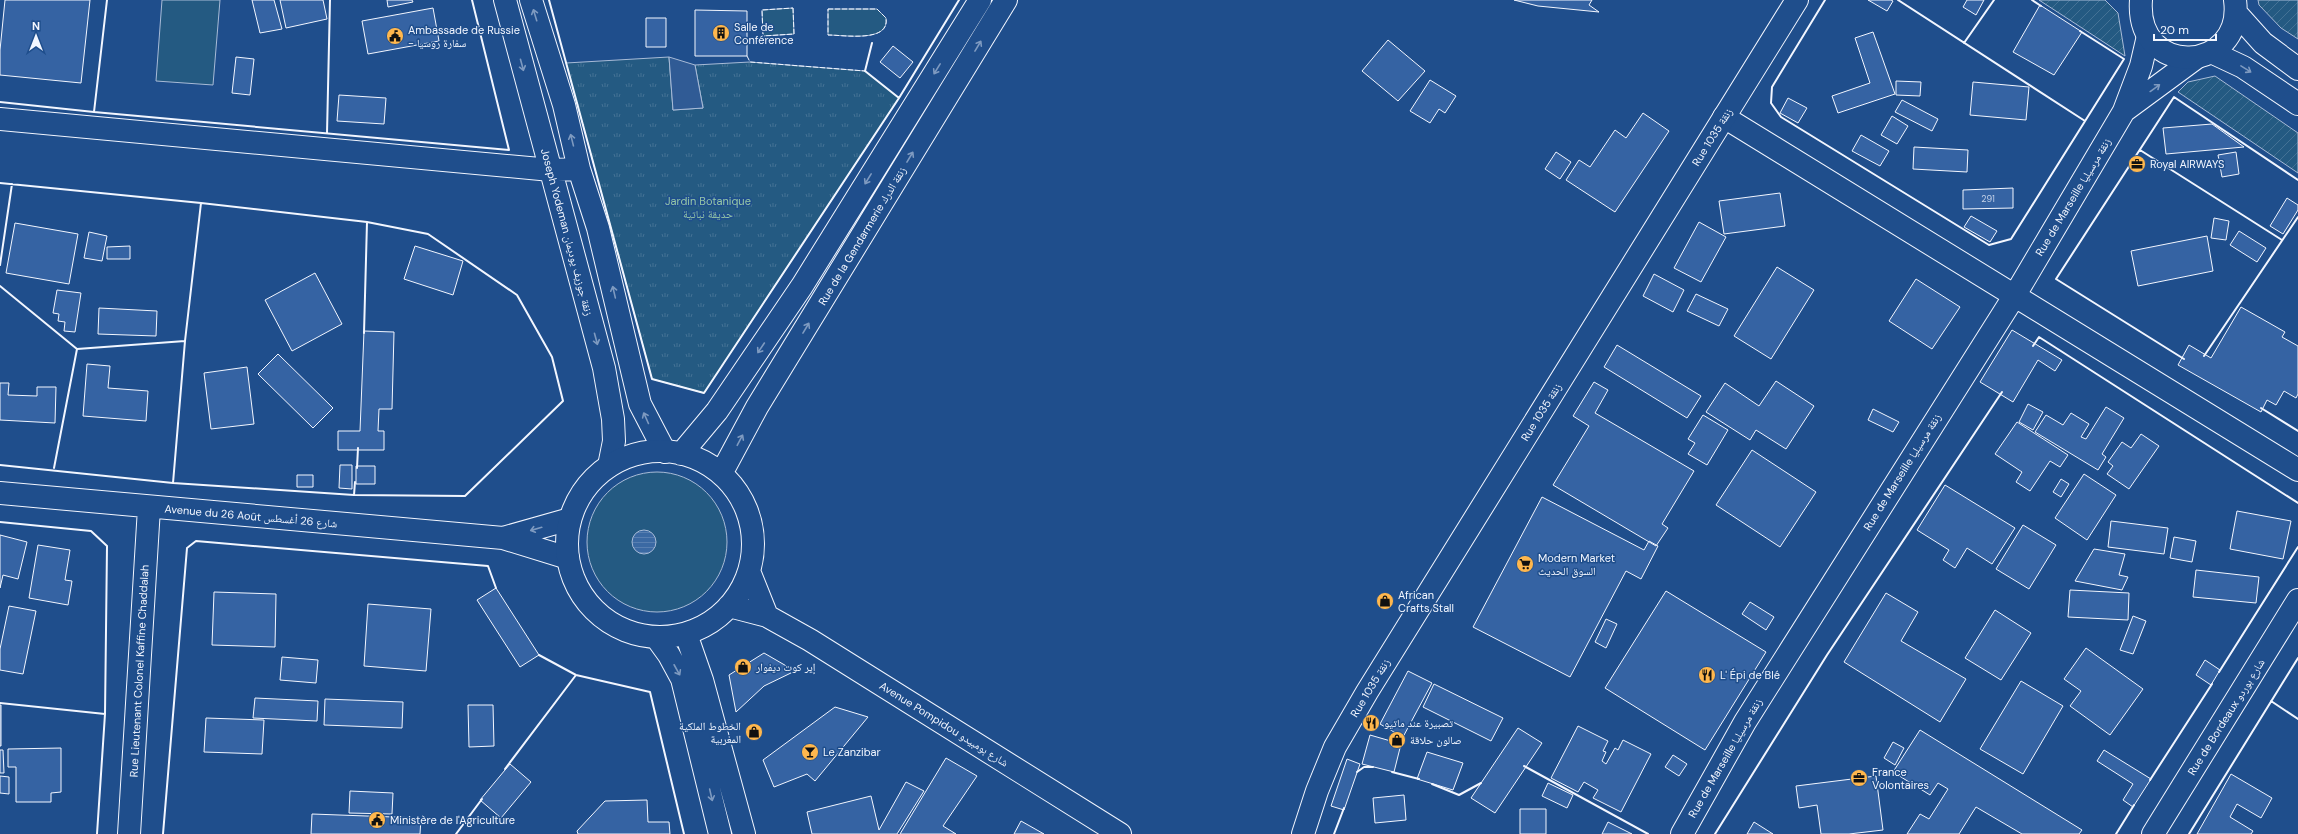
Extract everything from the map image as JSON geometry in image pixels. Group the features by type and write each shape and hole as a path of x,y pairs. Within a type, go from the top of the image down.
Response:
{"street":[{"name":"Joseph Yodeman زنقة جوزيف يوديمان","path":"505,0 604,368 613,419 614,441 609,466"},
{"path":"531,0 564,105 580,170 598,228 640,404 673,453"},
{"path":"673,453 718,411 802,286 980,0"},
{"name":"Rue de la Gendarmerie زنقة الدرك","path":"720,474 757,408 1006,0"},
{"name":"Rue 1035 زنقة","path":"1303,834 1317,791 1335,748 1367,692 1797,0"},
{"path":"2141,0 2142,25 2148,36 2157,47 2169,54 2182,58 2203,55 2243,66 2298,104"},
{"path":"2236,7 2262,43 2298,69"},
{"name":"Rue de Marseille زنقة مرسيليا","path":"2124,111 2203,55 2224,43 2228,36 2236,7"},
{"name":"Rue de Marseille زنقة مرسيليا","path":"1682,834 1745,722 2014,295 2124,111 2141,66 2148,36"},
{"path":"1724,117 2298,470"},
{"path":"0,119 551,170 580,170"},
{"path":"673,453 710,467 720,474 742,501 750,520 752,553 749,571 742,588 729,606 713,621 686,634 656,637 631,633 614,625 598,614 585,600 575,584 568,558 566,543 570,519 579,497 594,478 609,466 636,455 673,453"},
{"name":"Avenue du 26 Août شارع 26 أغسطس","path":"0,493 149,508 503,538 568,558"},
{"name":"Rue Lieutenant Colonel Kaffine Chaddalah","path":"130,834 149,508"},
{"name":"Avenue du 26 Août شارع 26 أغسطس","path":"503,538 570,519"},
{"path":"749,571 767,616"},
{"name":"Rue de Bordeaux شارع بوردو","path":"2153,834 2298,600"},
{"name":"Avenue Pompidou شارع بومبيدو","path":"729,606 767,616 810,640 1120,834"},
{"path":"686,634 702,680 744,834"},
{"path":"656,637 669,655 682,679 720,834"}],"green space":[{"path":"162,0 220,0 213,85 156,81"},
{"path":"2039,0 2105,0 2118,13 2125,56"},
{"path":"2258,0 2298,0 2298,39 2281,28 2259,5"},
{"path":"793,8 794,34 763,36 762,10"},
{"path":"828,9 877,9 886,18 885,26 881,31 864,36 828,35"},
{"name":"Jardin Botanique حديقة نباتية","path":"669,57 673,110 703,108 695,65 750,62 865,71 899,98 704,393 652,379 566,63"},
{"path":"2215,76 2298,133 2298,173 2178,92 2188,82"},
{"path":"657,472 677,475 684,478 696,484 711,498 724,522 727,542 724,562 721,569 715,581 701,596 677,609 657,612 637,609 630,606 618,600 603,586 590,562 587,542 590,522 593,515 599,503 613,488 637,475"}],"shaded area":[{"path":"669,57 695,65 703,108 673,110"},
{"path":"644,530 652,534 656,542 652,550 644,554 636,550 632,542 636,534"}],"building":[{"path":"5,0 90,0 81,83 0,75 0,50"},
{"path":"252,0 274,0 282,29 260,33"},
{"path":"280,0 323,0 327,19 286,28"},
{"path":"387,0 412,0 413,2 388,7"},
{"path":"1514,0 1592,0 1589,5 1599,12 1538,6"},
{"path":"1868,0 1891,0 1893,1 1887,11"},
{"path":"1967,0 1984,0 1976,15 1963,7"},
{"path":"2040,5 2082,32 2054,75 2013,52"},
{"path":"433,8 439,41 368,54 362,21"},
{"name":"Salle de Conférence","path":"695,10 747,11 747,56 695,56"},
{"path":"646,18 666,18 666,47 646,47"},
{"path":"1873,32 1895,94 1838,113 1832,96 1870,83 1855,38"},
{"path":"1388,40 1425,71 1398,101 1362,71"},
{"path":"893,46 913,62 900,78 880,62"},
{"path":"236,57 254,59 250,95 232,93"},
{"path":"1430,80 1456,96 1445,113 1439,109 1430,123 1410,111"},
{"path":"1896,81 1921,82 1920,96 1896,95"},
{"path":"1973,82 2029,87 2026,120 1970,115"},
{"path":"339,95 386,98 384,124 337,121"},
{"path":"1788,98 1807,108 1798,123 1780,113"},
{"path":"1902,100 1938,119 1932,131 1895,112"},
{"path":"1643,113 1669,131 1615,212 1566,180 1579,160 1590,167 1615,130 1626,138"},
{"path":"1892,116 1908,126 1897,144 1881,135"},
{"path":"2212,124 2244,147 2166,154 2163,128"},
{"path":"1861,135 1889,151 1880,166 1852,151"},
{"path":"1914,147 1968,150 1967,172 1913,169"},
{"path":"1556,152 1571,162 1560,179 1545,169"},
{"path":"2236,152 2239,174 2222,177 2218,155"},
{"path":"2013,188 2013,208 1963,209 1963,190"},
{"path":"1780,193 1785,226 1724,234 1719,201"},
{"path":"2287,198 2298,205 2298,210 2283,234 2270,226"},
{"path":"1971,216 1997,231 1990,242 1964,227"},
{"path":"2214,218 2229,221 2226,240 2211,238"},
{"path":"1699,222 1726,237 1701,282 1674,268"},
{"path":"15,223 78,234 69,284 6,273"},
{"path":"2239,231 2266,248 2257,262 2230,245"},
{"path":"89,232 107,236 102,261 84,258"},
{"path":"2207,236 2213,271 2138,286 2131,251"},
{"path":"130,246 130,259 107,259 107,247"},
{"path":"415,246 463,261 453,295 404,279"},
{"path":"1777,267 1814,290 1771,359 1734,336"},
{"path":"315,273 342,324 292,351 265,300"},
{"path":"1654,274 1684,290 1673,312 1643,296"},
{"path":"1916,279 1960,307 1932,349 1889,321"},
{"path":"57,290 81,293 75,332 64,331 65,322 58,321 59,314 53,313"},
{"path":"1696,294 1728,309 1719,326 1687,311"},
{"path":"2241,307 2285,332 2282,337 2298,346 2298,394 2296,398 2284,391 2276,405 2267,400 2261,412 2178,365 2189,345 2211,358"},
{"path":"99,308 157,311 156,336 98,334"},
{"path":"2012,330 2062,360 2055,371 2038,360 2013,402 1980,382"},
{"path":"364,331 394,332 392,409 379,409 378,431 384,431 384,450 338,450 338,431 360,431"},
{"path":"1617,345 1701,396 1687,418 1604,367"},
{"path":"278,354 333,408 313,428 258,374"},
{"path":"87,364 110,366 108,388 148,391 146,421 83,416"},
{"path":"247,367 254,424 211,429 204,373"},
{"path":"1776,381 1814,406 1786,449 1756,430 1750,440 1706,412 1725,383 1759,406"},
{"path":"1594,382 1608,390 1595,413 1694,471 1662,524 1668,528 1656,546 1553,485 1589,426 1573,416"},
{"path":"0,383 9,383 8,395 37,396 37,387 56,387 55,423 0,420"},
{"path":"2028,404 2043,412 2033,430 2019,422"},
{"path":"2106,407 2124,418 2102,454 2106,457 2098,470 2035,432 2046,415 2063,425 2071,413 2089,424 2081,437 2086,439"},
{"path":"1873,409 1899,422 1893,432 1868,420"},
{"path":"1703,415 1728,430 1707,465 1688,454 1695,443 1688,439"},
{"path":"2017,422 2068,455 2060,467 2050,461 2030,491 2016,482 2022,472 1995,454"},
{"path":"2141,434 2159,446 2129,489 2107,474 2113,466 2108,462 2122,442 2131,448"},
{"path":"1752,450 1816,492 1780,547 1716,505"},
{"path":"340,465 352,465 352,489 339,488"},
{"path":"356,466 375,466 375,484 356,484"},
{"path":"2084,474 2116,495 2087,540 2055,518"},
{"path":"297,475 313,475 313,487 297,487"},
{"path":"2061,479 2069,484 2061,497 2053,492"},
{"path":"1945,485 2015,528 1992,564 1967,548 1955,568 1943,560 1949,550 1917,530"},
{"path":"1542,497 1644,550 1649,541 1658,546 1641,579 1626,571 1570,677 1473,627"},
{"path":"2237,511 2291,521 2283,559 2230,549"},
{"path":"2111,521 2168,528 2164,554 2108,547"},
{"path":"2023,525 2056,545 2029,589 1996,569"},
{"path":"0,535 27,542 18,579 3,575 0,588"},
{"path":"2174,537 2196,541 2192,562 2170,558"},
{"path":"38,545 70,550 65,580 72,581 68,605 29,598"},
{"path":"2094,549 2125,554 2119,575 2128,577 2122,590 2075,581"},
{"path":"2196,570 2259,577 2256,603 2193,597"},
{"path":"496,588 539,655 520,667 477,600"},
{"path":"2070,590 2129,593 2128,620 2068,617"},
{"path":"1666,591 1766,652 1705,750 1605,688"},
{"path":"214,592 276,594 275,647 212,645"},
{"path":"1886,593 1918,612 1901,641 1966,679 1940,722 1844,662"},
{"path":"1750,602 1774,617 1766,630 1742,614"},
{"path":"368,604 431,609 426,671 364,666"},
{"path":"9,606 36,611 23,674 0,670 0,649"},
{"path":"1995,610 2031,633 2001,680 1965,658"},
{"path":"2133,616 2146,621 2133,654 2120,650"},
{"path":"1606,619 1617,624 1606,648 1595,642"},
{"path":"2086,648 2143,689 2110,735 2070,706 2081,691 2064,679"},
{"path":"764,653 795,671 764,686 736,712 729,675"},
{"path":"282,657 318,660 316,683 280,680"},
{"path":"2205,660 2220,670 2211,685 2196,675"},
{"path":"1408,671 1432,683 1403,737 1380,724"},
{"path":"2021,681 2063,706 2023,774 1980,749"},
{"path":"1434,684 1503,718 1491,741 1423,707"},
{"path":"255,698 318,701 317,721 253,718"},
{"path":"325,699 403,702 402,728 324,725"},
{"path":"1,705 1,746 0,746"},
{"path":"468,705 493,705 494,746 469,747"},
{"path":"835,707 868,717 815,781 807,774 774,787 763,760"},
{"path":"206,718 264,720 262,754 204,752"},
{"path":"1578,726 1608,741 1603,751 1606,752 1602,761 1606,764 1615,748 1618,750 1623,740 1651,754 1621,812 1593,798 1598,790 1584,782 1578,792 1551,778"},
{"path":"1518,728 1542,743 1495,813 1471,798"},
{"path":"1920,730 2082,830 2079,834 2022,834 1976,807 1959,834 1907,834 1920,814 1929,819 1948,789 1938,783 1930,795 1893,772"},
{"path":"1370,735 1401,744 1394,772 1362,764"},
{"path":"1893,742 1904,748 1895,765 1884,758"},
{"path":"61,748 61,792 51,793 51,802 16,802 16,767 8,767 8,749"},
{"path":"0,750 3,750 4,773 0,773"},
{"path":"2104,750 2151,779 2133,807 2123,800 2133,784 2097,761"},
{"path":"1427,752 1463,763 1453,790 1417,779"},
{"path":"1673,755 1687,764 1679,776 1665,767"},
{"path":"946,758 977,776 943,826 956,834 900,834"},
{"path":"1347,759 1360,764 1344,810 1331,806"},
{"path":"510,764 531,782 501,818 480,800"},
{"path":"2231,774 2272,798 2261,818 2237,804 2230,817 2253,831 2251,834 2197,834"},
{"path":"0,776 9,777 9,794 0,793"},
{"path":"1876,776 1883,830 1849,834 1821,834 1817,805 1799,808 1796,786"},
{"path":"906,782 924,791 897,834 812,834 807,812 871,796 879,830"},
{"path":"1548,783 1573,795 1567,808 1542,796"},
{"path":"350,791 393,793 392,814 349,813"},
{"path":"1404,795 1406,820 1375,823 1373,798"},
{"path":"647,800 648,822 669,822 670,834 578,834 577,831 605,801"},
{"path":"1520,809 1546,809 1546,834 1520,834"},
{"path":"312,814 421,818 420,834 311,834"},
{"path":"1021,821 1044,834 1014,834"},
{"path":"1608,822 1632,834 1602,834"},
{"path":"1754,822 1773,834 1747,834"}],"fence":[{"path":"793,8 794,34 763,36 762,10 793,8"},
{"path":"828,9 877,9 886,18 885,26 881,31 864,36 828,35 828,9"},
{"path":"747,56 750,62 865,71"}],"wall":[{"path":"107,0 94,112 509,150 472,0"},
{"path":"327,133 330,0"},
{"path":"549,0 652,379 704,393 899,98 865,71 872,43"},
{"path":"899,98 959,0"},
{"path":"1825,0 1772,87 1771,103 1781,117 1989,245 2011,239 2124,59 2080,31"},
{"path":"1898,0 2085,121"},
{"path":"1964,43 1994,0"},
{"path":"2032,0 2041,6"},
{"path":"2184,359 2056,279 2174,97 2298,180"},
{"path":"0,102 94,112"},
{"path":"2140,150 2282,240"},
{"path":"0,183 201,203 185,341 173,483 0,465"},
{"path":"0,265 12,184"},
{"path":"201,203 367,222 364,333"},
{"path":"2204,356 2298,217"},
{"path":"354,495 465,496 563,401 552,357 517,295 428,234 367,222"},
{"path":"0,286 77,349 54,468"},
{"path":"2033,346 2039,337 2298,503"},
{"path":"77,349 185,341"},
{"path":"1715,834 1827,655 2002,392"},
{"path":"2261,408 2298,431"},
{"path":"357,468 358,448"},
{"path":"173,483 354,495 355,482"},
{"path":"0,522 91,531 107,546 105,714 0,703"},
{"path":"163,834 187,548 196,541 488,566 496,588"},
{"path":"2219,672 2298,547"},
{"path":"539,655 576,675 650,692 684,834"},
{"path":"2189,834 2298,658"},
{"path":"505,769 576,675"},
{"path":"2150,780 2212,684"},
{"path":"2271,701 2298,719"},
{"path":"97,834 105,714"},
{"path":"1524,766 1648,834"},
{"path":"1357,772 1364,767 1373,767"},
{"path":"1392,772 1419,779"},
{"path":"1432,784 1459,795 1481,783"},
{"path":"456,834 482,799"},
{"path":"2116,834 2134,805"},
{"path":"1334,834 1344,808"}],"place":[{"name":"Salle de Conférence","path":"721,33"},
{"name":"Ambassade de Russie - سفارة روسيا","path":"395,36"},
{"name":"Royal AIRWAYS","path":"2137,164"},
{"name":"Modern Market السوق الحديث","path":"1525,564"},
{"name":"African Crafts Stall","path":"1385,601"},
{"name":"إير كوت ديفوار","path":"743,667"},
{"name":"L' Épi de Blé","path":"1707,675"},
{"name":"تصبيرة عند ماتيو","path":"1371,723"},
{"name":"الخطوط الملكية المغربية","path":"754,732"},
{"name":"صالون حلاقة","path":"1397,740"},
{"name":"Le Zanzibar","path":"810,752"},
{"name":"France Volontaires","path":"1859,778"},
{"name":"Ministère de l'Agriculture","path":"377,820"}]}
